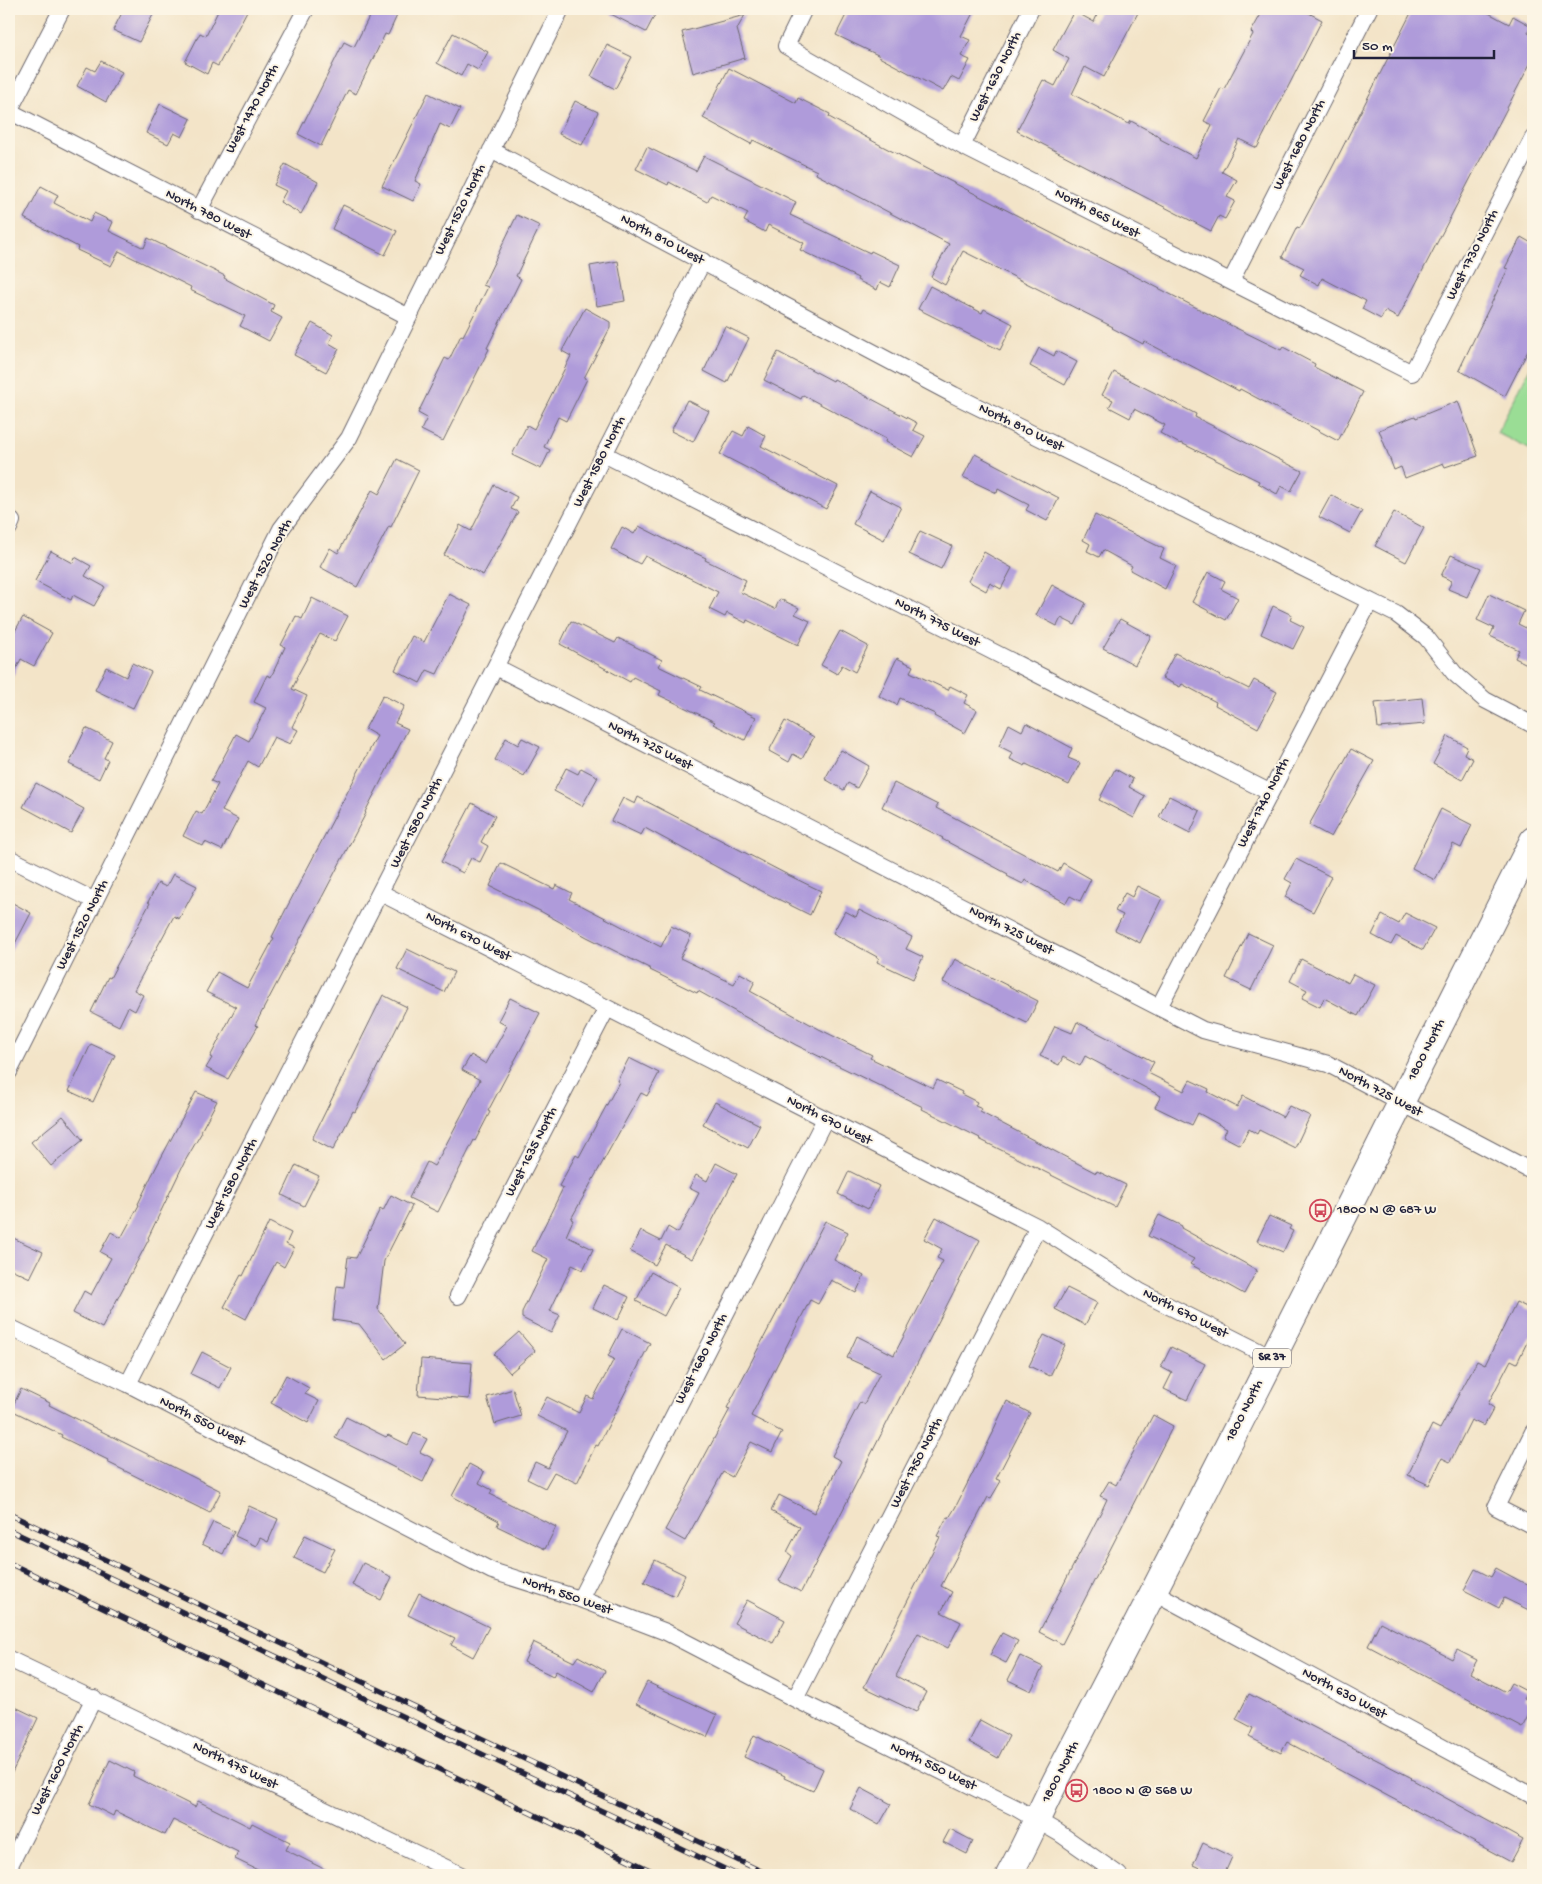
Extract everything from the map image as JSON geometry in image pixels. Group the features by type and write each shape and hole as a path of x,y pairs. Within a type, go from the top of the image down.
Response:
{"main road":[{"name":"1800 North","path":"1009,1875 1037,1821 1047,1796 1154,1592 1533,840"}],"street":[{"path":"9,111 62,9"},
{"name":"West 1470 North","path":"199,210 306,9"},
{"name":"West 1520 North","path":"9,1072 281,529 349,438 561,9"},
{"name":"North 865 West","path":"804,9 786,46 962,146 1412,372"},
{"name":"West 1630 North","path":"962,146 1031,9"},
{"name":"West 1680 North","path":"1231,281 1369,9"},
{"name":"North 780 West","path":"9,111 409,317"},
{"name":"West 1730 North","path":"1412,372 1533,138"},
{"name":"North 810 West","path":"491,150 954,395 1396,614 1426,637 1454,673 1484,700 1533,725"},
{"name":"West 1580 North","path":"128,1384 703,261"},
{"name":"North 775 West","path":"604,454 1269,792"},
{"name":"West 1740 North","path":"1159,1007 1370,600"},
{"name":"North 725 West","path":"496,667 1203,1030 1328,1064 1533,1172"},
{"path":"9,858 94,901"},
{"name":"North 670 West","path":"381,893 1038,1227 1141,1292 1272,1358"},
{"name":"West 1635 North","path":"458,1296 607,1008"},
{"name":"West 1680 North","path":"580,1599 825,1119"},
{"name":"West 1750 North","path":"795,1699 1038,1227"},
{"name":"North 550 West","path":"9,1327 128,1384 492,1571 580,1599 666,1632 795,1699 1016,1808 1059,1833 1119,1875"},
{"path":"1533,1432 1496,1507 1533,1526"},
{"name":"North 630 West","path":"1154,1592 1533,1796"},
{"name":"North 475 West","path":"9,1659 461,1875"},
{"name":"West 1600 North","path":"9,1867 94,1698"}],"green space":[{"path":"1533,362 1533,451 1497,433"}],"building":[{"path":"124,9 156,9 139,42 113,30"},
{"path":"219,9 248,9 218,66 212,63 207,74 185,62 200,33 206,36"},
{"path":"373,9 400,9 388,35 385,34 356,94 348,90 321,146 298,134 344,42 354,47"},
{"path":"601,9 658,9 646,32"},
{"path":"849,9 975,9 961,36 970,40 961,56 970,60 959,81 951,77 943,91 880,56 836,35"},
{"path":"1100,9 1140,9 1104,77 1085,67 1072,94 1129,124 1131,121 1196,158 1212,125 1204,121 1221,88 1224,89 1264,9 1301,9 1322,20 1257,148 1239,139 1222,172 1237,180 1227,197 1235,201 1225,219 1219,216 1211,231 1017,131 1043,80 1055,86 1069,59 1053,50 1074,11 1094,22"},
{"path":"1413,9 1481,9 1509,24 1513,16 1531,26 1528,33 1533,36 1533,58 1398,318 1385,311 1381,319 1362,309 1366,301 1322,278 1319,285 1300,275 1304,268 1282,257 1297,227 1300,228 1331,170"},
{"path":"745,15 737,29 745,58 693,73 682,32"},
{"path":"453,33 488,52 478,70 467,64 461,76 437,63"},
{"path":"607,45 632,57 615,89 591,76"},
{"path":"101,61 122,72 106,102 77,86 87,67 95,71"},
{"path":"729,68 796,103 798,98 830,114 829,117 880,145 1234,327 1281,350 1283,347 1315,364 1314,367 1363,392 1338,441 1240,389 1239,391 1144,341 1143,344 963,251 945,285 931,277 949,244 816,174 817,171 753,140 751,144 703,118"},
{"path":"428,93 460,109 450,129 440,124 415,181 421,184 413,201 382,186"},
{"path":"575,101 598,112 582,145 559,134"},
{"path":"160,104 191,119 182,137 174,133 168,144 146,133"},
{"path":"647,147 696,171 704,156 796,202 790,215 900,265 890,287 880,282 877,290 857,280 858,278 800,250 804,243 768,225 765,232 744,221 748,213 711,195 707,202 669,182 668,185 636,169"},
{"path":"285,164 318,182 301,214 280,202 286,191 274,185"},
{"path":"41,186 58,195 54,203 90,222 94,213 113,222 109,231 144,248 148,238 225,276 224,278 274,305 271,312 282,318 269,341 240,326 245,316 190,290 191,287 119,251 111,266 77,250 78,247 24,218"},
{"path":"343,205 397,231 385,255 332,229"},
{"path":"517,215 540,226 516,276 521,279 487,348 489,349 443,441 421,430 427,418 418,413 445,358 449,360 488,287 483,285"},
{"path":"1521,237 1533,244 1533,341 1505,396 1459,370 1508,269 1505,268"},
{"path":"618,261 625,301 597,306 590,266"},
{"path":"930,286 982,313 984,309 1013,324 1000,350 918,309"},
{"path":"585,308 610,322 610,328 584,378 587,379 566,421 558,417 544,447 550,450 541,469 512,455 527,425 534,429 571,356 562,351"},
{"path":"312,323 333,335 329,343 339,349 326,372 294,355"},
{"path":"725,326 749,338 727,383 704,371"},
{"path":"1039,348 1054,356 1056,351 1077,362 1065,385 1030,366"},
{"path":"778,352 917,423 913,430 925,436 913,457 885,442 886,439 803,395 801,399 764,380"},
{"path":"1114,372 1196,414 1195,417 1302,471 1291,491 1281,486 1277,494 1258,483 1259,481 1180,444 1160,433 1165,425 1134,409 1130,418 1109,407 1113,400 1102,395"},
{"path":"687,400 709,411 693,442 671,431"},
{"path":"1458,401 1478,456 1445,467 1443,463 1405,478 1401,467 1394,470 1379,430"},
{"path":"748,426 766,436 761,446 838,486 826,509 720,454 733,431 743,436"},
{"path":"975,454 1059,498 1047,521 1026,510 1029,505 998,489 997,493 963,477"},
{"path":"397,459 419,470 391,527 389,526 357,587 320,567 330,548 338,553 372,490 379,494"},
{"path":"494,485 517,497 511,509 518,512 483,575 444,555 460,525 471,531"},
{"path":"870,491 901,507 884,540 853,524"},
{"path":"1331,495 1362,511 1350,533 1319,517"},
{"path":"1394,512 1424,528 1406,562 1375,546"},
{"path":"1095,515 1164,549 1160,558 1176,566 1165,589 1130,570 1132,566 1103,550 1099,557 1087,551 1090,544 1083,540"},
{"path":"639,526 706,558 705,560 746,580 740,592 775,609 780,599 799,608 795,614 810,621 798,645 747,620 746,623 727,613 725,617 709,609 718,592 645,556 640,564 611,549 622,527 634,534"},
{"path":"920,531 952,546 941,569 909,554"},
{"path":"51,551 73,563 75,557 91,566 85,576 105,587 94,606 73,595 71,600 35,581"},
{"path":"984,552 1012,568 1001,589 990,583 986,591 968,581"},
{"path":"1451,555 1481,568 1467,597 1448,589 1452,581 1441,576"},
{"path":"1208,572 1225,581 1221,589 1238,598 1226,620 1192,602"},
{"path":"1052,585 1086,603 1075,625 1061,618 1057,626 1036,615"},
{"path":"449,594 471,605 437,674 427,670 420,683 395,670 412,636 424,642"},
{"path":"1489,594 1524,611 1518,624 1530,630 1533,622 1533,667 1515,658 1519,650 1490,636 1494,628 1477,620"},
{"path":"312,598 348,616 335,641 320,634 296,678 292,689 307,696 292,727 298,730 290,744 274,737 258,767 248,761 222,811 238,819 222,850 205,842 203,846 183,836 196,811 202,814 218,784 211,781 236,734 249,741 266,708 254,702 267,675 271,677 285,647 281,645 296,616 302,619"},
{"path":"1273,606 1292,615 1290,620 1304,627 1293,649 1261,634"},
{"path":"23,617 52,633 34,666 21,659 9,684 9,627 15,631"},
{"path":"1120,619 1151,636 1135,665 1103,648"},
{"path":"571,621 615,643 618,638 662,660 658,666 702,687 700,690 756,717 745,740 713,724 715,722 659,695 661,691 633,677 630,682 560,644"},
{"path":"840,631 868,646 855,672 842,665 837,674 821,665"},
{"path":"1175,653 1249,689 1254,680 1277,692 1258,728 1215,705 1216,702 1182,684 1180,687 1162,678"},
{"path":"897,658 913,666 910,672 948,690 950,686 968,695 964,703 977,710 965,733 934,716 935,714 900,698 897,705 879,696"},
{"path":"132,663 151,672 133,708 95,690 106,667 126,677"},
{"path":"383,695 404,706 395,723 408,729 255,1025 258,1026 228,1079 206,1068 236,1007 206,992 217,972 247,988 274,938 272,937 287,907 377,736 365,729"},
{"path":"1422,698 1425,724 1378,728 1375,703"},
{"path":"785,721 814,737 802,759 793,754 789,762 769,751"},
{"path":"1026,723 1072,748 1068,758 1080,763 1069,785 1026,764 1025,766 1010,759 1013,753 999,746 1009,724 1022,731"},
{"path":"86,728 112,741 104,758 108,760 99,779 69,764"},
{"path":"1448,736 1467,747 1464,754 1473,759 1462,780 1433,764"},
{"path":"506,738 518,745 522,738 540,747 524,776 495,760"},
{"path":"1351,749 1374,761 1331,837 1309,825"},
{"path":"841,750 869,766 857,788 848,783 844,790 825,779"},
{"path":"566,768 578,774 581,768 598,777 582,806 554,791"},
{"path":"1115,769 1133,779 1129,787 1145,796 1134,818 1099,800"},
{"path":"36,783 84,809 71,833 23,807"},
{"path":"894,783 938,805 936,808 1058,872 1063,863 1091,879 1080,901 1070,896 1066,903 1025,880 1023,884 943,838 882,807"},
{"path":"1169,796 1200,811 1190,833 1159,817"},
{"path":"638,797 821,891 810,915 645,828 641,835 611,821 623,798 635,804"},
{"path":"472,803 495,816 481,842 488,846 480,862 471,858 463,873 441,862"},
{"path":"1441,809 1472,825 1461,848 1453,844 1435,880 1412,868"},
{"path":"1296,859 1331,877 1313,912 1285,897 1292,883 1285,879"},
{"path":"501,863 554,889 556,885 572,893 569,899 661,947 671,926 691,936 680,958 734,984 740,973 755,981 750,991 819,1029 872,1055 870,1058 933,1088 937,1080 962,1092 961,1094 977,1102 975,1106 982,1109 980,1112 1096,1173 1097,1171 1126,1185 1115,1207 979,1139 922,1109 923,1107 796,1045 698,991 697,993 650,970 490,886"},
{"path":"173,874 197,886 179,919 174,916 134,990 143,995 135,1011 128,1007 119,1026 91,1012 108,977 110,978 150,903 148,902 158,883 166,887"},
{"path":"1137,886 1162,898 1140,943 1115,930 1123,915 1115,911 1125,893 1132,897"},
{"path":"9,901 31,913 9,955"},
{"path":"859,910 912,937 906,949 923,957 913,979 877,962 879,958 833,933 845,911 856,917"},
{"path":"1405,913 1435,928 1423,950 1396,936 1391,945 1372,935 1382,915 1399,924"},
{"path":"1248,933 1273,945 1251,990 1226,978"},
{"path":"407,949 454,972 444,992 397,969"},
{"path":"955,959 1038,1001 1027,1023 943,982"},
{"path":"1301,959 1348,983 1353,974 1375,985 1358,1016 1324,998 1320,1007 1302,998 1307,990 1290,981"},
{"path":"383,995 407,1007 355,1112 353,1111 333,1150 312,1139"},
{"path":"510,998 540,1013 488,1111 490,1112 438,1212 409,1198 427,1162 434,1166 480,1080 462,1070 471,1055 486,1064 507,1026 498,1021"},
{"path":"1077,1022 1154,1062 1148,1073 1184,1091 1190,1080 1209,1089 1208,1092 1237,1107 1243,1096 1283,1117 1289,1106 1310,1116 1295,1148 1259,1130 1257,1134 1249,1129 1240,1145 1223,1136 1227,1129 1198,1113 1192,1125 1155,1107 1161,1096 1085,1056 1080,1066 1063,1057 1059,1065 1040,1056 1055,1026 1072,1033"},
{"path":"91,1044 115,1055 93,1102 69,1091"},
{"path":"629,1058 659,1073 647,1096 641,1093 571,1219 573,1220 566,1236 593,1249 583,1270 572,1265 550,1311 560,1315 551,1333 522,1318 522,1312 548,1259 532,1251 563,1188 559,1186 576,1155 579,1157 619,1082 617,1081"},
{"path":"196,1092 217,1101 185,1161 149,1239 102,1328 73,1313 84,1291 91,1295 111,1258 100,1252 111,1232 121,1238"},
{"path":"715,1102 760,1125 748,1148 703,1124"},
{"path":"63,1116 83,1140 51,1166 31,1142"},
{"path":"716,1163 737,1174 692,1259 666,1245 655,1265 630,1251 641,1231 661,1241 668,1227 678,1233 699,1193 689,1188 696,1175 707,1181"},
{"path":"296,1165 319,1176 304,1206 282,1195"},
{"path":"849,1171 879,1186 868,1209 838,1194"},
{"path":"391,1195 412,1206 384,1261 378,1309 405,1344 386,1359 359,1324 333,1320 337,1286 344,1287 348,1257 356,1258 380,1209 383,1211"},
{"path":"1159,1215 1182,1226 1181,1228 1257,1270 1244,1294 1190,1264 1194,1259 1148,1236"},
{"path":"1269,1216 1291,1226 1289,1229 1293,1231 1283,1252 1257,1241"},
{"path":"936,1217 980,1240 801,1592 779,1581 792,1556 787,1552 800,1527 771,1511 779,1495 814,1513 841,1461 832,1456 860,1402 864,1404 880,1373 847,1358 857,1336 894,1355 943,1261 937,1258 942,1249 924,1239"},
{"path":"825,1221 848,1232 834,1260 864,1276 856,1293 831,1280 818,1304 810,1300 751,1416 782,1432 772,1452 751,1442 732,1477 723,1472 685,1541 665,1530 730,1409 727,1408"},
{"path":"269,1222 291,1233 286,1244 294,1248 284,1267 276,1262 246,1319 224,1307 241,1275 243,1276"},
{"path":"9,1236 43,1252 30,1278 9,1268"},
{"path":"651,1272 679,1288 664,1316 636,1301"},
{"path":"604,1285 629,1297 618,1320 593,1308"},
{"path":"1067,1288 1097,1303 1085,1325 1055,1309"},
{"path":"1516,1302 1533,1310 1533,1330 1517,1363 1511,1360 1488,1404 1494,1408 1484,1426 1471,1420 1450,1462 1442,1458 1429,1485 1408,1475 1432,1425 1440,1429 1477,1361 1485,1365"},
{"path":"622,1329 650,1343 598,1446 596,1445 577,1483 554,1472 545,1488 527,1479 535,1462 548,1468 567,1431 537,1416 547,1397 579,1413 587,1396 593,1399 614,1359 608,1356"},
{"path":"519,1332 535,1351 510,1373 494,1354"},
{"path":"1044,1335 1065,1345 1050,1376 1029,1366"},
{"path":"1171,1347 1205,1364 1187,1400 1164,1389 1172,1373 1161,1367"},
{"path":"202,1352 231,1367 220,1388 191,1374"},
{"path":"421,1359 472,1363 469,1399 418,1395"},
{"path":"286,1375 309,1388 305,1394 319,1401 308,1423 271,1403"},
{"path":"21,1389 50,1403 49,1405 221,1491 210,1513 107,1462 108,1460 61,1437 62,1435 11,1410"},
{"path":"513,1389 521,1416 495,1424 487,1397"},
{"path":"1007,1401 1030,1413 996,1479 1001,1481 991,1498 988,1497 941,1586 952,1592 941,1612 961,1622 948,1648 918,1633 896,1676 926,1692 916,1712 864,1687 940,1537 937,1536 947,1517 949,1518 955,1508"},
{"path":"1153,1415 1173,1426 1062,1644 1039,1632 1107,1499 1100,1496 1109,1481 1116,1485"},
{"path":"346,1417 386,1437 388,1435 408,1445 414,1433 427,1439 420,1452 434,1459 423,1482 335,1438"},
{"path":"469,1464 484,1472 479,1483 492,1490 490,1494 556,1527 545,1549 497,1526 499,1521 452,1496"},
{"path":"249,1506 278,1519 268,1542 260,1538 256,1546 235,1536"},
{"path":"213,1522 234,1531 223,1554 202,1544"},
{"path":"305,1535 335,1549 323,1572 294,1558"},
{"path":"655,1560 685,1575 675,1596 644,1582"},
{"path":"363,1563 392,1577 381,1600 352,1585"},
{"path":"1496,1568 1533,1588 1533,1612 1504,1598 1499,1608 1464,1590 1475,1569 1491,1577"},
{"path":"419,1593 489,1627 473,1657 451,1645 455,1638 408,1615"},
{"path":"747,1600 785,1620 773,1643 734,1623"},
{"path":"1380,1622 1452,1659 1457,1650 1477,1660 1470,1673 1506,1692 1511,1683 1528,1692 1524,1699 1533,1704 1533,1706 1522,1728 1368,1646"},
{"path":"1002,1633 1018,1641 1006,1663 990,1655"},
{"path":"533,1642 574,1662 578,1656 605,1671 594,1692 556,1671 553,1676 524,1662"},
{"path":"1020,1656 1043,1667 1031,1691 1008,1680"},
{"path":"647,1682 717,1715 707,1737 636,1704"},
{"path":"1249,1694 1412,1778 1523,1840 1511,1862 1287,1742 1281,1753 1249,1737 1253,1728 1236,1719"},
{"path":"9,1704 38,1718 9,1779"},
{"path":"980,1720 1009,1736 998,1758 969,1742"},
{"path":"754,1735 823,1769 813,1791 744,1757"},
{"path":"110,1760 134,1772 133,1776 195,1807 198,1801 250,1827 252,1823 290,1842 286,1850 336,1875 268,1875 235,1859 238,1852 173,1820 165,1835 115,1811 113,1816 89,1804"},
{"path":"861,1788 891,1804 879,1825 850,1809"},
{"path":"950,1829 973,1841 967,1854 943,1842"},
{"path":"1203,1843 1232,1857 1224,1875 1215,1875 1193,1865"}],"railway":[{"path":"9,1514 769,1875"},
{"path":"9,1530 737,1875"},
{"path":"9,1563 660,1875"}],"place":[{"name":"1800 N @ 687 W","path":"1321,1210"},
{"name":"1800 N @ 568 W","path":"1077,1791"}]}
